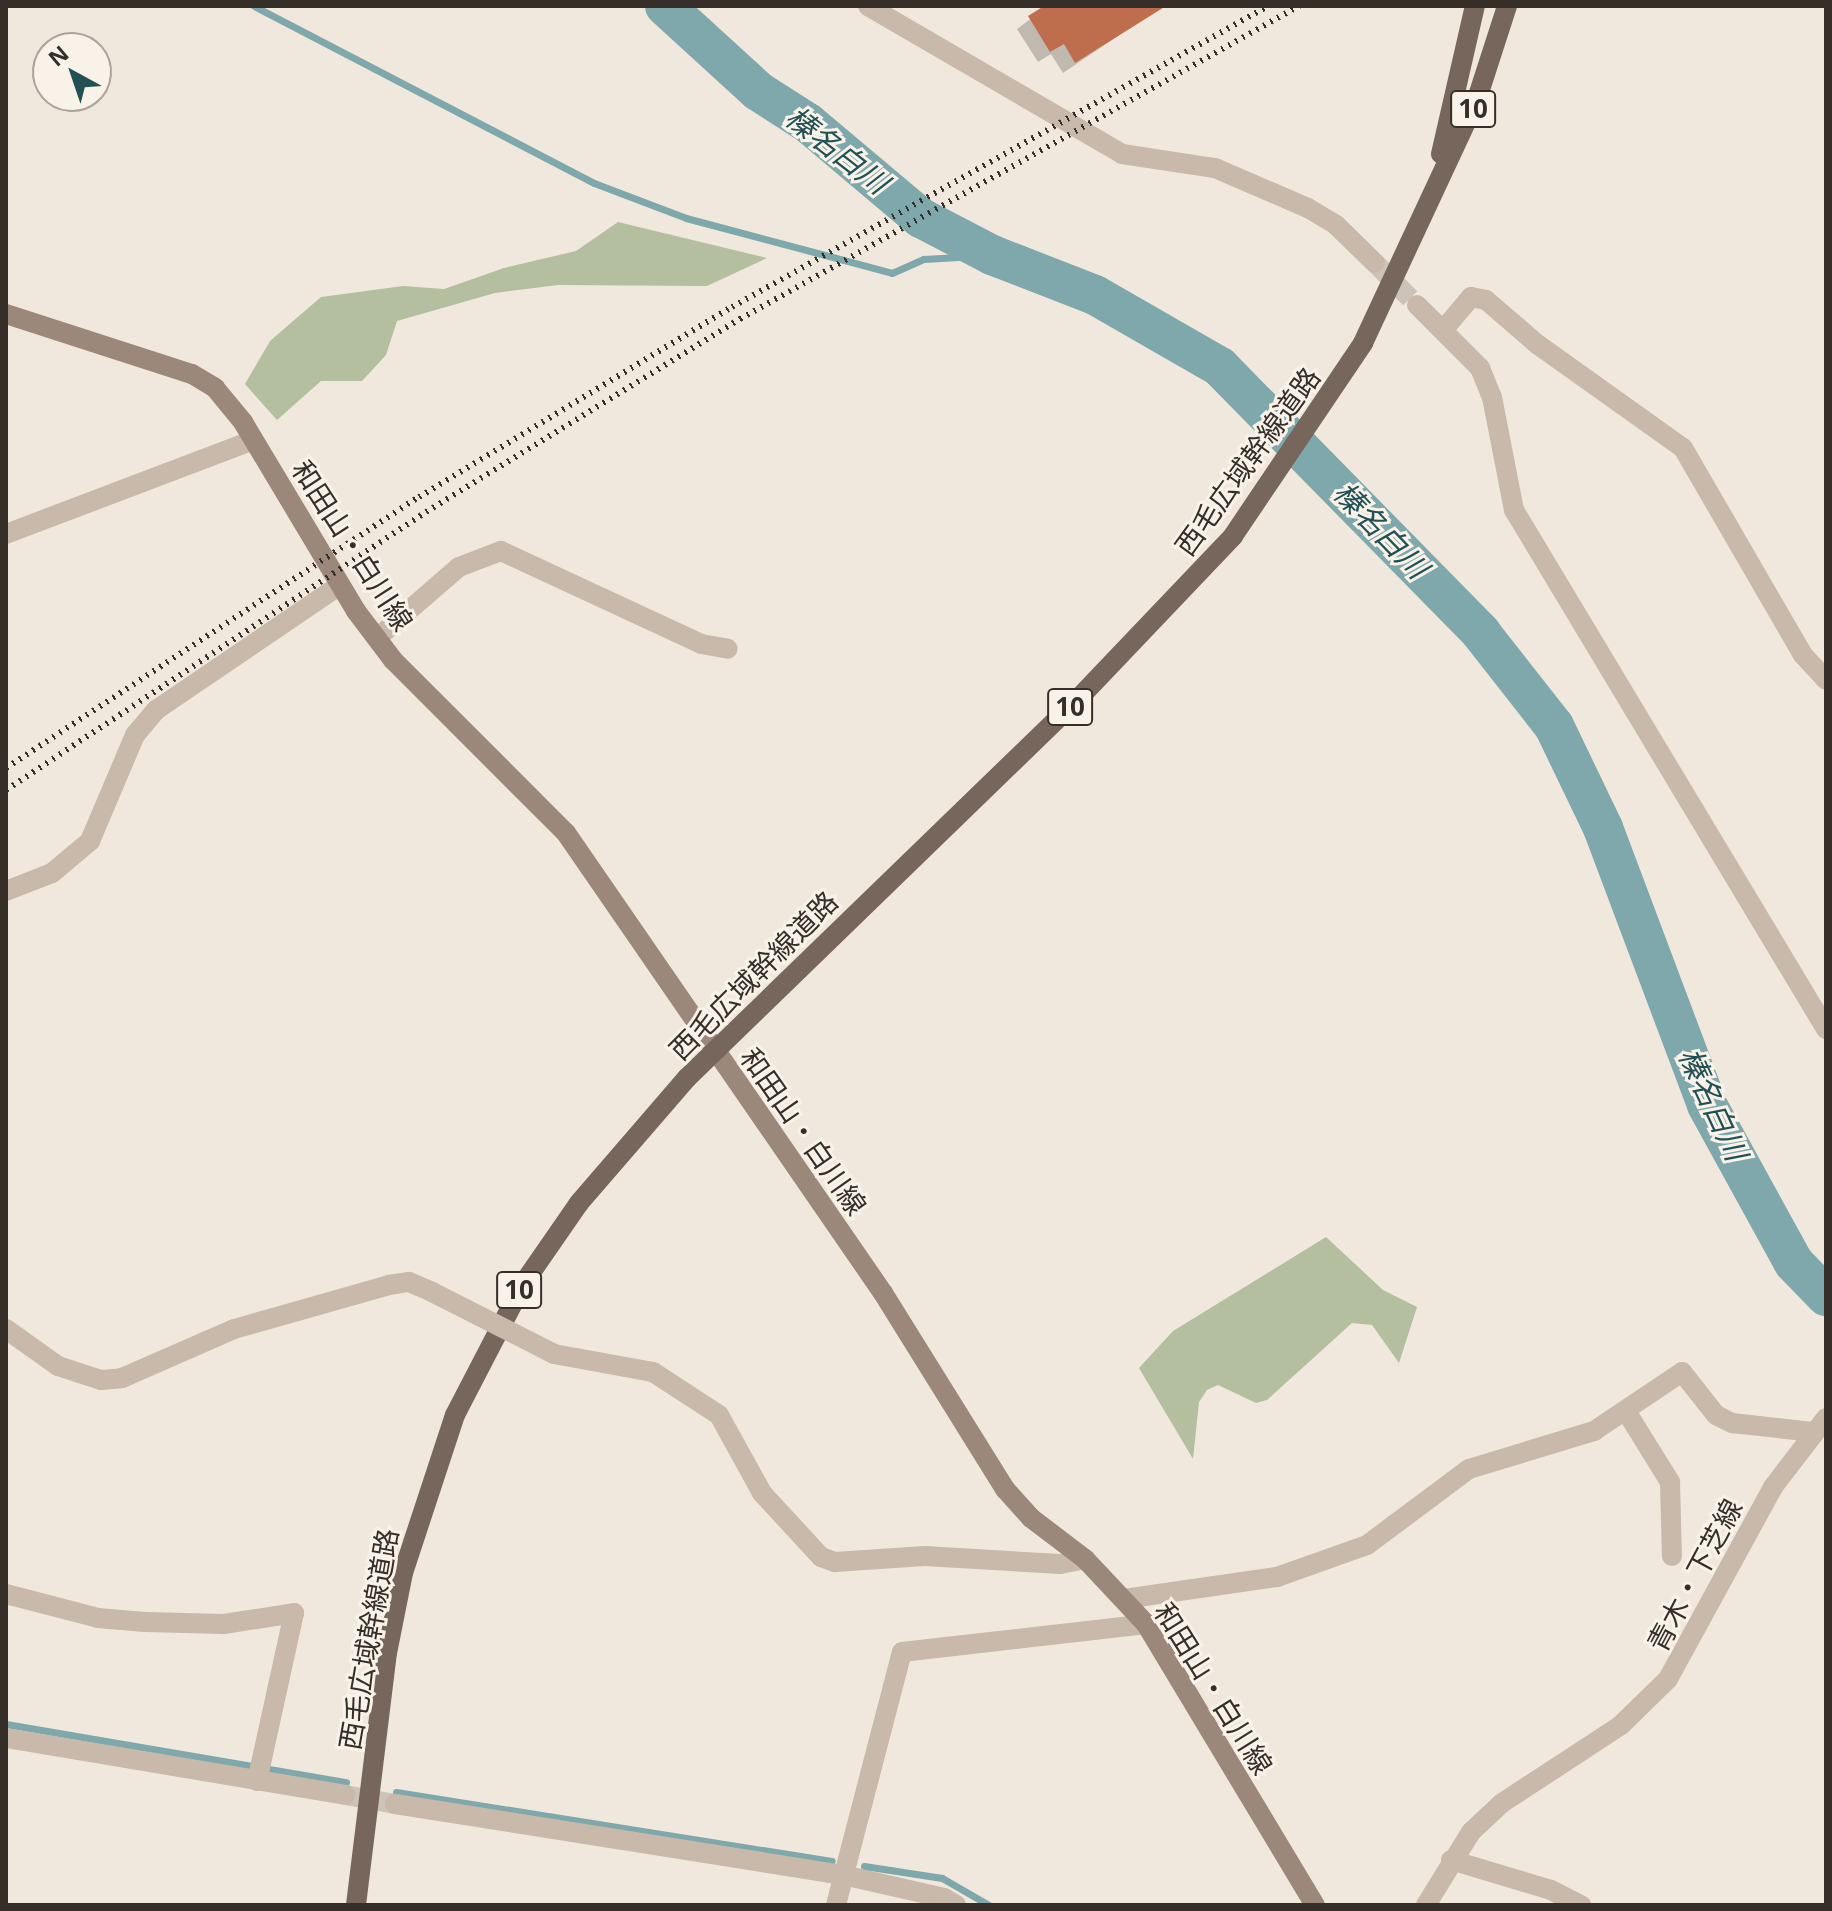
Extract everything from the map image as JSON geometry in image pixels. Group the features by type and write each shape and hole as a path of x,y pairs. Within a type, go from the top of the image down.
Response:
{"main road":[{"name":"西毛広域幹線道路","path":"1427,208 1475,6"},
{"name":"西毛広域幹線道路","path":"356,1905 387,1653 403,1573 455,1415 523,1284 579,1203 715,1052 1108,670 1233,536 1363,343 1477,99 1507,6"}],"street":[{"path":"868,6 1122,154 1215,168 1308,208 1336,225 1375,263"},
{"path":"1444,329 1471,297 1486,300 1537,344 1683,448 1803,655 1826,680"},
{"path":"1417,305 1480,368 1492,397 1514,510 1826,1029"},
{"name":"和田山・白川線","path":"6,314 192,374 215,388 253,440 340,585 377,638 566,833 883,1293 1005,1489 1031,1518 1085,1559 1146,1624 1315,1905"},
{"path":"6,534 253,440"},
{"path":"377,638 459,567 501,551 701,644 728,649"},
{"path":"6,891 52,873 90,841 135,735 156,710 340,585"},
{"path":"6,1329 58,1366 101,1380 122,1378 234,1329 409,1282 554,1354 653,1372 719,1415 762,1493 821,1557 835,1562 925,1556 1060,1564 1085,1559"},
{"path":"1124,1599 1277,1577 1367,1545 1469,1469 1594,1431 1682,1372 1716,1415 1732,1423 1820,1425"},
{"path":"1626,1411 1670,1482 1672,1556"},
{"name":"青木・下芝線","path":"1426,1905 1451,1860 1502,1803 1621,1725 1668,1679 1773,1487 1820,1425"},
{"path":"6,1594 98,1618 145,1622 224,1624 294,1613 257,1780"},
{"path":"836,1905 902,1652 1146,1624"},
{"path":"6,1738 345,1795"},
{"path":"395,1804 843,1875 944,1898 956,1905"},
{"path":"1451,1860 1551,1890 1581,1905"}],"green space":[{"path":"618,222 767,258 707,286 558,285 495,293 397,321 386,355 362,381 321,381 277,420 245,384 270,341 321,297 403,286 444,289 504,268 576,251"},
{"path":"1326,1237 1383,1290 1417,1307 1399,1363 1372,1325 1352,1323 1267,1400 1256,1403 1218,1385 1207,1390 1199,1402 1193,1459 1139,1368 1173,1331"}],"building":[{"path":"1044,6 1166,6 1075,63 1064,44 1050,52 1028,16"}],"waterway":[{"path":"254,6 594,183 686,218 892,273 924,259 992,255"},
{"name":"榛名白川","path":"665,6 758,91 808,123 921,218 992,255 1095,295 1220,367 1481,633 1554,726 1603,828 1707,1105 1794,1263 1826,1296"},
{"path":"6,1724 346,1782"},
{"path":"396,1792 832,1861"},
{"path":"864,1866 942,1878 989,1905"}],"tunnel":[{"path":"1375,263 1417,305"},
{"path":"345,1795 395,1804"}],"railway":[{"path":"6,768 419,497 732,307 1268,6"},
{"path":"6,790 426,512 740,319 1299,6"}]}
